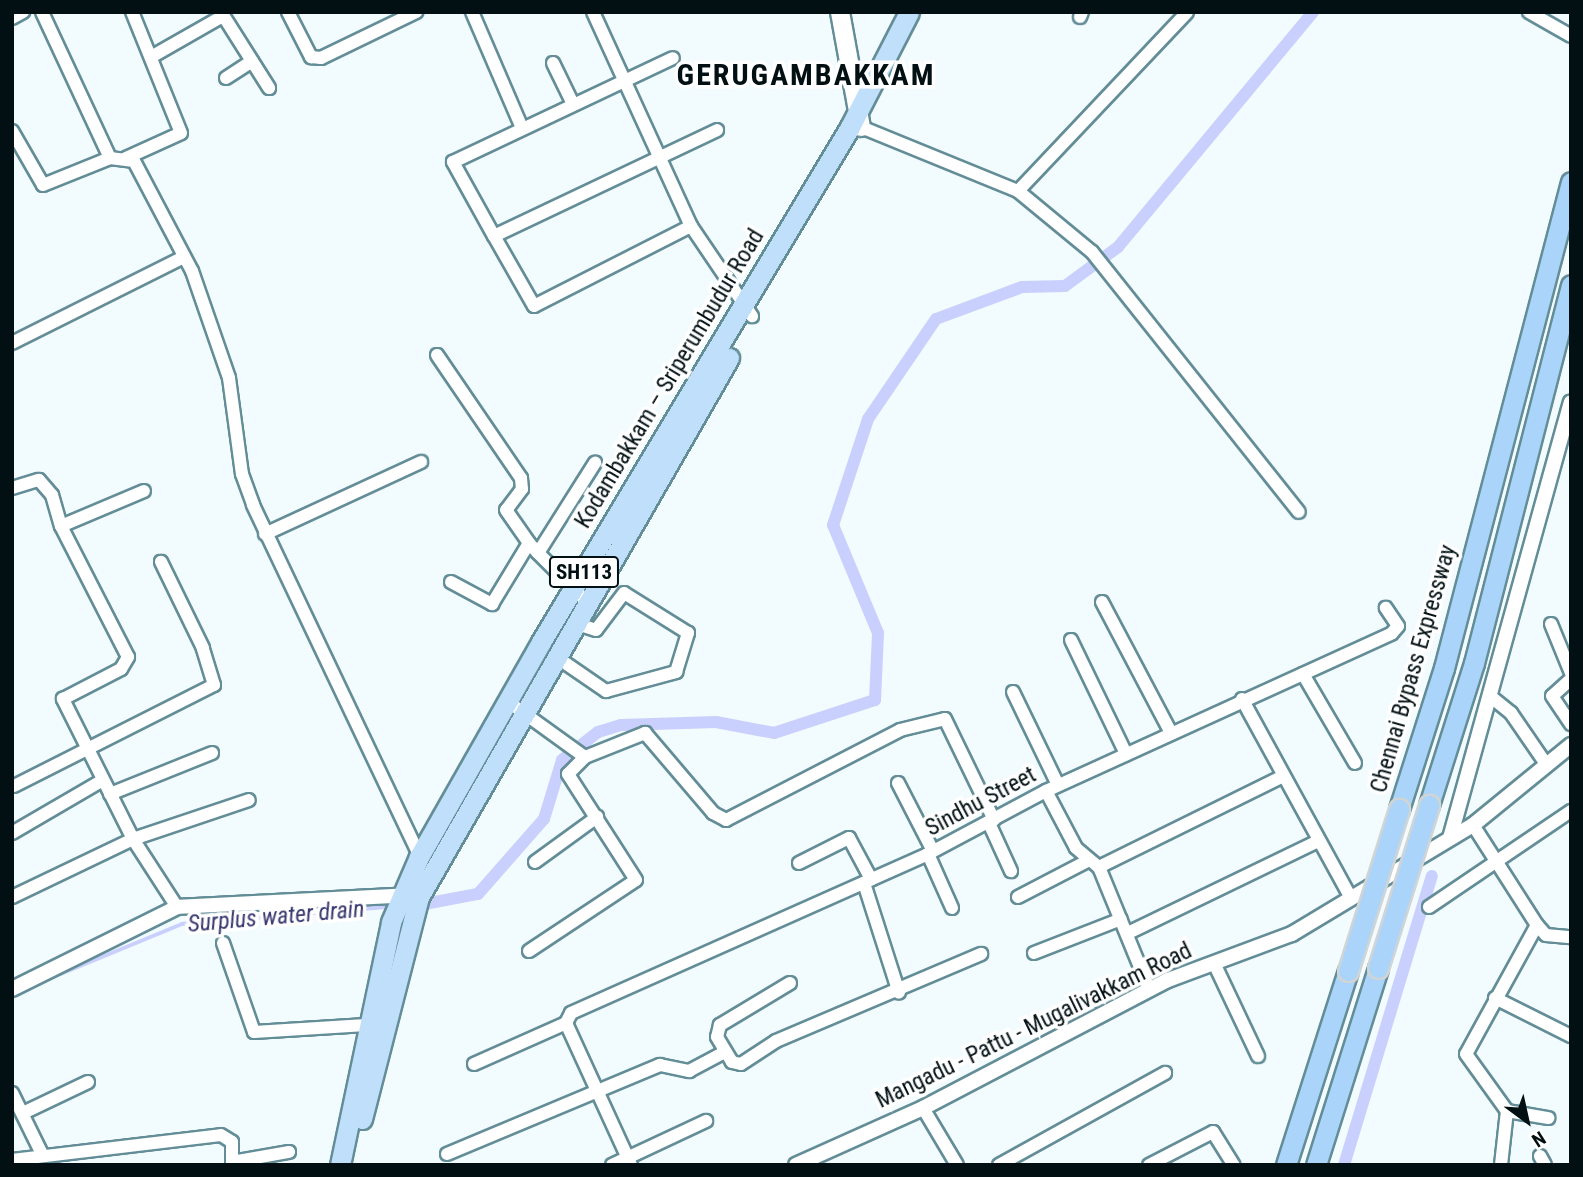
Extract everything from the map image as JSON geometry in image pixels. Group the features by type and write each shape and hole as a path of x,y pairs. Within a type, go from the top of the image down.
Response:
{"highway":[{"name":"Chennai Bypass Expressway","path":"1286,1165 1444,668 1571,182"},
{"path":"1316,1165 1474,663 1571,285"}],"main road":[{"path":"840,12 860,118"},
{"name":"Kodambakkam – Sriperumbudur Road","path":"860,118 909,12"},
{"name":"Kodambakkam – Sriperumbudur Road","path":"340,1165 366,1025 411,895 581,595 923,12"},
{"name":"Kodambakkam – Sriperumbudur Road","path":"352,1165 420,857 555,656 575,623 581,595"}],"street":[{"path":"12,18 23,12"},
{"path":"42,12 110,158"},
{"path":"12,131 43,185 110,158 126,158 181,132 132,12"},
{"path":"288,12 311,57 321,58 416,12"},
{"path":"471,12 523,128"},
{"path":"593,12 622,80 663,159 691,226 748,311"},
{"path":"1018,191 1187,12"},
{"path":"1529,12 1571,36"},
{"path":"151,57 222,14 269,88"},
{"path":"673,58 453,162 534,306 691,226"},
{"path":"226,78 252,61"},
{"path":"553,63 573,104"},
{"path":"860,118 1018,191 1092,252 1108,268 1299,512"},
{"path":"494,236 663,159 717,130"},
{"path":"126,158 134,162 184,257 226,369 242,474 265,534 420,857"},
{"path":"12,343 184,257"},
{"path":"437,355 521,478 522,489 506,510 529,543 581,595"},
{"path":"1450,838 1571,403"},
{"path":"265,534 421,462"},
{"path":"538,553 595,463"},
{"path":"12,488 39,481 52,495 61,526 128,657 121,669 64,695 133,839 177,907"},
{"path":"61,526 144,491"},
{"path":"451,582 490,605 529,543"},
{"path":"14,786 214,685 203,648 161,562"},
{"path":"555,656 606,691 676,672 688,634 624,593 612,601 596,630 575,623"},
{"path":"1102,602 1171,733"},
{"name":"Sindhu Street","path":"474,1064 566,1023 572,1013 931,852 1052,788 1396,630 1386,608"},
{"path":"1551,624 1571,673"},
{"path":"1071,639 1126,754"},
{"path":"1303,674 1355,763"},
{"path":"1571,678 1552,696 1571,724"},
{"path":"1013,692 1052,788 1128,933 1149,989"},
{"path":"1490,696 1511,713 1546,764"},
{"path":"1242,699 1351,898"},
{"path":"517,709 567,738 582,755"},
{"path":"529,951 634,885 634,869 568,774 582,755 645,733 713,813 726,820 900,730 945,719 1011,871"},
{"name":"Mangadu - Pattu - Mugalivakkam Road","path":"796,1165 923,1108 1149,989 1292,934 1473,825 1571,744"},
{"path":"110,794 212,753"},
{"path":"1018,897 1283,776"},
{"path":"12,833 103,780"},
{"path":"898,783 931,852 952,908"},
{"path":"12,897 133,839 249,800"},
{"path":"1429,907 1571,811"},
{"path":"535,862 597,817"},
{"path":"1473,825 1537,926 1546,935 1571,937"},
{"path":"799,863 849,838 867,881 898,993"},
{"path":"1128,933 1318,841"},
{"path":"15,983 177,907 411,895"},
{"path":"1034,953 1121,919"},
{"path":"1501,1165 1507,1111 1466,1054 1537,926"},
{"path":"223,943 254,1032 366,1025"},
{"path":"790,983 720,1025 717,1037 724,1052 741,1064 776,1041 898,993 981,954"},
{"path":"1214,963 1258,1056"},
{"path":"1495,998 1571,1036"},
{"path":"566,1023 630,1161"},
{"path":"447,1154 597,1088 660,1065 689,1072 724,1052"},
{"path":"999,1165 1165,1073"},
{"path":"23,1114 88,1082"},
{"path":"12,1093 43,1156"},
{"path":"923,1108 957,1165"},
{"path":"1507,1111 1548,1118"},
{"path":"612,1165 630,1161 706,1121"},
{"path":"1149,1165 1213,1132 1234,1165"},
{"path":"12,1160 221,1135 232,1142 232,1163 289,1152"}],"waterway":[{"path":"419,905 478,894 544,819 562,760 598,732 621,725 716,722 774,733 875,700 878,633 833,525 868,419 936,319 1022,287 1065,286 1118,247 1313,12"},
{"path":"1344,1165 1432,876"},
{"name":"Surplus water drain","path":"39,983 182,924 385,907"}],"district":[{"name":"GERUGAMBAKKAM","path":"806,75"}]}
